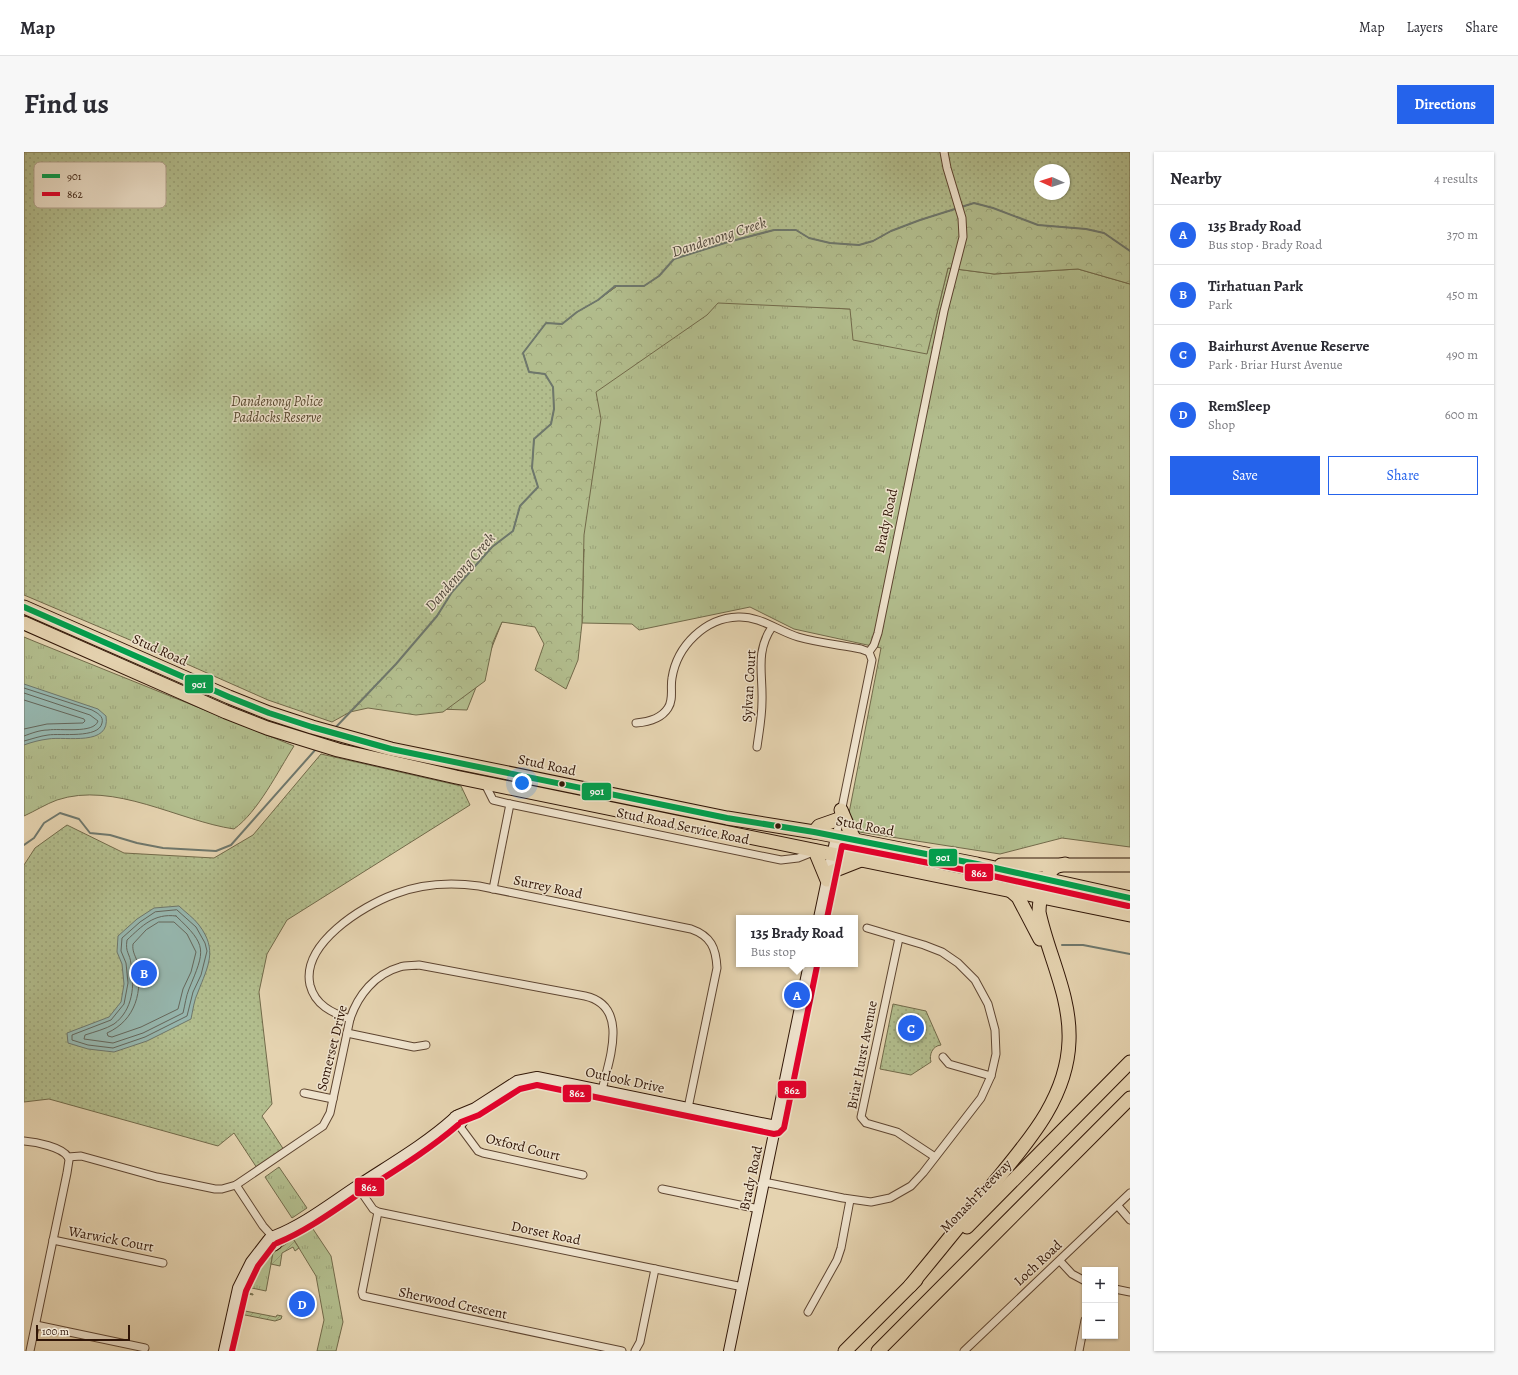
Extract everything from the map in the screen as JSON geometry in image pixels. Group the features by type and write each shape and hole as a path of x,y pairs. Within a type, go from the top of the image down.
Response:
{"highway":[{"name":"Stud Road","path":"24,607 269,713 312,727 391,749 727,818 814,832 977,864 1130,898"},
{"name":"Stud Road","path":"24,624 226,712 302,740 338,750 391,763 1130,915"},
{"path":"814,832 819,826 840,815 855,840"},
{"path":"815,851 828,876 861,860"},
{"path":"977,864 1130,865"},
{"path":"910,1286 1037,1130 1056,1096 1065,1067 1069,1041 1066,1003 1039,912 1041,896 1047,880 1053,869 1065,864"},
{"path":"1010,890 1018,897 1045,948 1051,952"},
{"name":"Monash Freeway","path":"845,1351 1130,1062"},
{"path":"878,1351 1130,1098"},
{"path":"1091,1138 1130,1107"}],"street":[{"name":"Brady Road","path":"868,652 874,645 878,633 944,311 962,242 963,224 944,152"},
{"path":"636,723 659,718 667,710 671,703 672,679 678,658 688,643 702,630 717,621 736,617 755,619 797,637 861,649 868,652 871,662 820,915"},
{"name":"Sylvan Court","path":"757,747 762,710 761,659 766,639 772,627"},
{"name":"Stud Road Service Road","path":"484,782 493,800 510,804 781,860 798,858 815,851"},
{"path":"493,889 510,804"},
{"name":"Surrey Road","path":"350,1019 333,1013 322,1006 314,995 309,981 310,965 315,955 327,938 372,904 395,894 420,887 460,884 493,889 691,929 698,931 710,942 716,955 717,968 688,1108"},
{"path":"764,1182 850,1200 871,1202 890,1198 911,1186 923,1174 981,1098 991,1076 996,1054 995,1030 988,1004 975,980 958,963 942,952 924,944 867,928"},
{"name":"Briar Hurst Avenue","path":"899,938 861,1117 866,1123 897,1132 935,1157"},
{"name":"Somerset Drive","path":"24,1141 59,1149 68,1157 81,1156 157,1178 215,1189 222,1189 236,1185 323,1126 330,1113 354,1006 363,991 376,979 391,970 401,967 413,966 437,968 589,997 599,1002 611,1017 614,1027 612,1044 602,1090"},
{"name":"Brady Road","path":"730,1351 808,967"},
{"path":"347,1033 414,1047 426,1045"},
{"path":"943,1057 949,1064 991,1076"},
{"name":"Outlook Drive","path":"224,1351 238,1288 244,1274 258,1253 272,1240 438,1132 458,1121 475,1108 517,1081 537,1077 776,1126"},
{"path":"304,1093 333,1099"},
{"name":"Oxford Court","path":"458,1121 478,1151 583,1175"},
{"path":"30,1351 67,1173 68,1157"},
{"path":"236,1185 272,1240"},
{"path":"357,1186 373,1209 378,1212"},
{"path":"662,1189 759,1209"},
{"name":"Loch Road","path":"964,1351 1130,1194"},
{"path":"808,1312 837,1260 841,1248 850,1200"},
{"path":"1118,1206 1130,1220"},
{"name":"Dorset Road","path":"378,1212 743,1287"},
{"name":"Sherwood Crescent","path":"378,1212 362,1292 363,1296 622,1351"},
{"name":"Warwick Court","path":"53,1240 163,1263"},
{"path":"1060,1260 1072,1274 1082,1279"},
{"path":"635,1351 640,1342 654,1269"},
{"path":"1118,1290 1130,1292"},
{"path":"36,1325 145,1348"},
{"path":"1079,1351 1082,1336"}],"green space":[{"name":"Dandenong Police Paddocks Reserve","path":"24,152 1130,152 1130,251 1104,233 1086,229 1038,225 993,208 974,203 920,220 891,231 873,241 859,245 830,243 809,238 796,230 774,230 728,242 674,259 659,276 644,286 617,286 598,300 577,312 562,324 546,323 523,353 529,372 545,374 553,387 554,409 551,424 534,439 532,468 538,487 520,506 513,531 492,547 452,592 437,616 396,664 350,712 332,722 268,700 24,595"},
{"path":"974,203 1104,233 1130,251 1130,284 1078,269 994,274 948,268 927,354 853,340 850,309 718,303 707,315 596,392 601,419 584,535 582,623 578,660 566,689 535,670 544,644 535,627 502,622 493,642 485,681 443,712 416,715 368,708 350,712 396,664 437,616 452,592 492,547 513,531 520,506 537,487 532,468 534,439 551,424 545,374 529,372 523,353 546,323 562,324 577,312 598,300 617,286 644,286 659,276 674,259 728,242 774,230 796,230 809,238 873,241 891,231 920,220"},
{"path":"948,268 994,274 1078,269 1130,284 1130,847 1062,838 1000,854 859,832 849,813 881,648 794,629 750,607 639,630 632,624 582,623 584,549 574,622 502,622 467,710 380,707 443,285 850,309 927,353"},
{"path":"24,637 294,746 259,802 243,822 234,829 213,825 146,804 101,795 79,795 57,800 24,816"},
{"path":"321,754 461,786 470,805 287,920 267,954 259,992 272,1104 262,1116 284,1150 257,1168 234,1133 218,1146 49,1099 24,1102 24,865 35,848 67,825 124,853 214,858 253,835"},
{"path":"893,1004 926,1011 941,1045 933,1049 930,1057 931,1062 911,1075 880,1069"},
{"path":"279,1167 307,1208 292,1218 265,1177"},
{"path":"309,1223 331,1256 343,1322 336,1351 317,1351 324,1320 316,1276 291,1235"},
{"path":"293,1239 299,1248 295,1251 293,1247 282,1253 280,1266 271,1264 273,1253"},
{"path":"273,1253 266,1291 247,1287 257,1268"},
{"path":"245,1292 253,1295 248,1294 245,1311 276,1317 277,1315 282,1316 281,1319 275,1321 240,1314"}],"water":[{"path":"24,684 98,709 106,716 106,726 102,732 95,736 76,739 48,739 24,745"},
{"path":"179,906 199,925 205,934 210,950 208,966 196,998 191,1019 147,1041 114,1052 88,1049 68,1043 67,1033 109,1017 121,1002 124,984 122,964 117,952 118,936 137,919 154,908"}],"waterway":[{"name":"Dandenong Creek","path":"335,728 396,664 437,616 452,592 492,547 513,531 520,506 538,487 532,468 534,439 551,424 554,409 553,387 545,374 529,372 523,353 546,323 562,324 577,312 598,300 615,286 644,286 659,276 674,259 728,242 774,230 796,230 809,238 830,243 859,245 873,241 891,231 920,220 974,203 993,208 1038,225 1086,229 1104,233 1130,251"},
{"name":"Dandenong Creek","path":"24,845 34,838 44,823 60,813 79,819 90,833 110,835 137,843 163,848 216,851 231,845 316,749"},
{"path":"1062,945 1083,945 1130,954"}],"transit line":[{"name":"901","path":"24,607 269,713 312,727 391,749 727,818 814,832 977,864 1130,898"},
{"name":"862","path":"828,915 842,846 975,872 1128,906"},
{"name":"862","path":"461,1122 479,1115 520,1089 537,1085 774,1134 779,1133 784,1128 817,967"},
{"name":"862","path":"277,1243 300,1232 321,1219 424,1151 458,1125"},
{"name":"862","path":"232,1351 246,1291 258,1266 274,1245"}],"place":[{"name":"Tirhatuan Park","path":"144,973"},
{"name":"135 Brady Road","path":"797,995"},
{"name":"Bairhurst Avenue Reserve","path":"911,1028"},
{"name":"RemSleep","path":"302,1304"}]}
